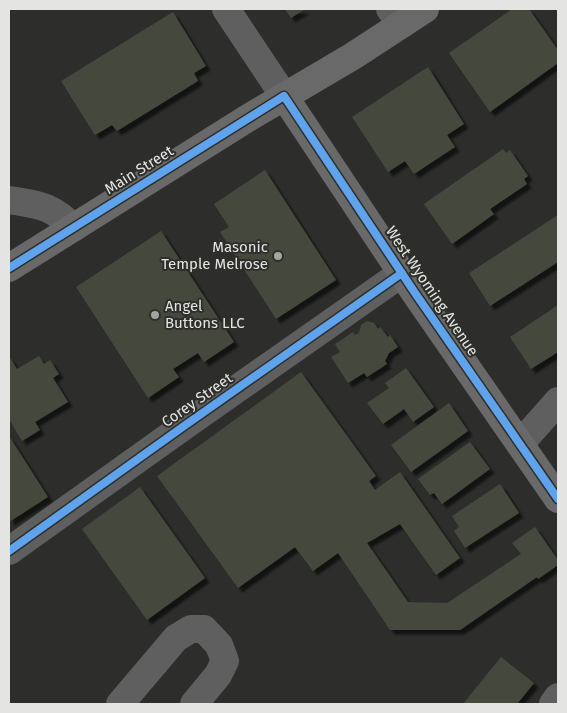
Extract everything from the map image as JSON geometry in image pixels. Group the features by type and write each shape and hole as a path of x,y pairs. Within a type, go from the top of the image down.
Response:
{"main road":[{"name":"Main Street","path":"9,268 284,96 353,56 396,16 425,9"},
{"name":"West Wyoming Avenue","path":"284,96 402,273 558,499"}],"street":[{"path":"226,9 284,96"},
{"path":"9,200 47,207 63,216 74,228"},
{"name":"Corey Street","path":"9,551 402,273"},
{"path":"520,444 558,401"},
{"path":"120,704 176,638 191,629 204,629 219,646 225,660 218,675 194,704"},
{"path":"553,704 558,697"}],"building":[{"path":"285,9 305,9 291,18"},
{"path":"512,9 529,9 558,50 558,63 490,112 449,53"},
{"path":"173,12 206,66 194,73 198,81 117,131 112,125 95,135 61,81"},
{"path":"428,67 464,124 447,135 455,147 414,174 405,161 388,172 352,117"},
{"path":"503,149 506,153 510,150 528,176 524,179 527,184 490,209 494,214 452,244 424,204"},
{"name":"Masonic Temple Melrose","path":"265,170 336,280 276,319 220,232 229,227 214,204"},
{"path":"558,215 558,262 490,306 469,273"},
{"name":"Angel Buttons LLC","path":"161,231 234,342 204,362 198,353 173,369 179,377 148,398 76,287"},
{"path":"558,305 558,352 531,369 510,337"},
{"path":"367,321 374,323 378,329 380,327 388,337 390,335 398,347 389,353 385,361 387,364 367,377 364,373 348,383 331,357 340,352 335,344 353,332 355,335 359,333 361,325"},
{"path":"9,356 17,369 39,356 44,364 50,360 59,374 53,378 68,402 35,422 40,430 22,441 9,419"},
{"path":"406,368 434,407 413,422 404,409 383,424 367,403 389,388 385,383"},
{"path":"301,372 376,476 369,481 375,490 400,472 460,558 436,575 400,524 367,543 408,602 447,603 521,554 512,543 535,527 558,560 558,565 538,579 537,577 460,630 390,630 338,553 313,571 295,547 238,588 157,476"},
{"path":"449,403 468,431 411,472 391,445"},
{"path":"9,436 48,497 9,522"},
{"path":"470,442 490,469 442,504 434,493 430,495 418,479"},
{"path":"500,484 519,513 465,548 454,531 459,527 452,516"},
{"path":"140,487 205,578 147,620 82,529"},
{"path":"501,657 534,683 517,704 463,704"}],"cycle path":[{"path":"9,268 284,96 415,293 558,499"},
{"path":"9,551 402,273"}],"place":[{"name":"Masonic Temple Melrose","path":"278,256"},
{"name":"Angel Buttons LLC","path":"155,315"}]}
